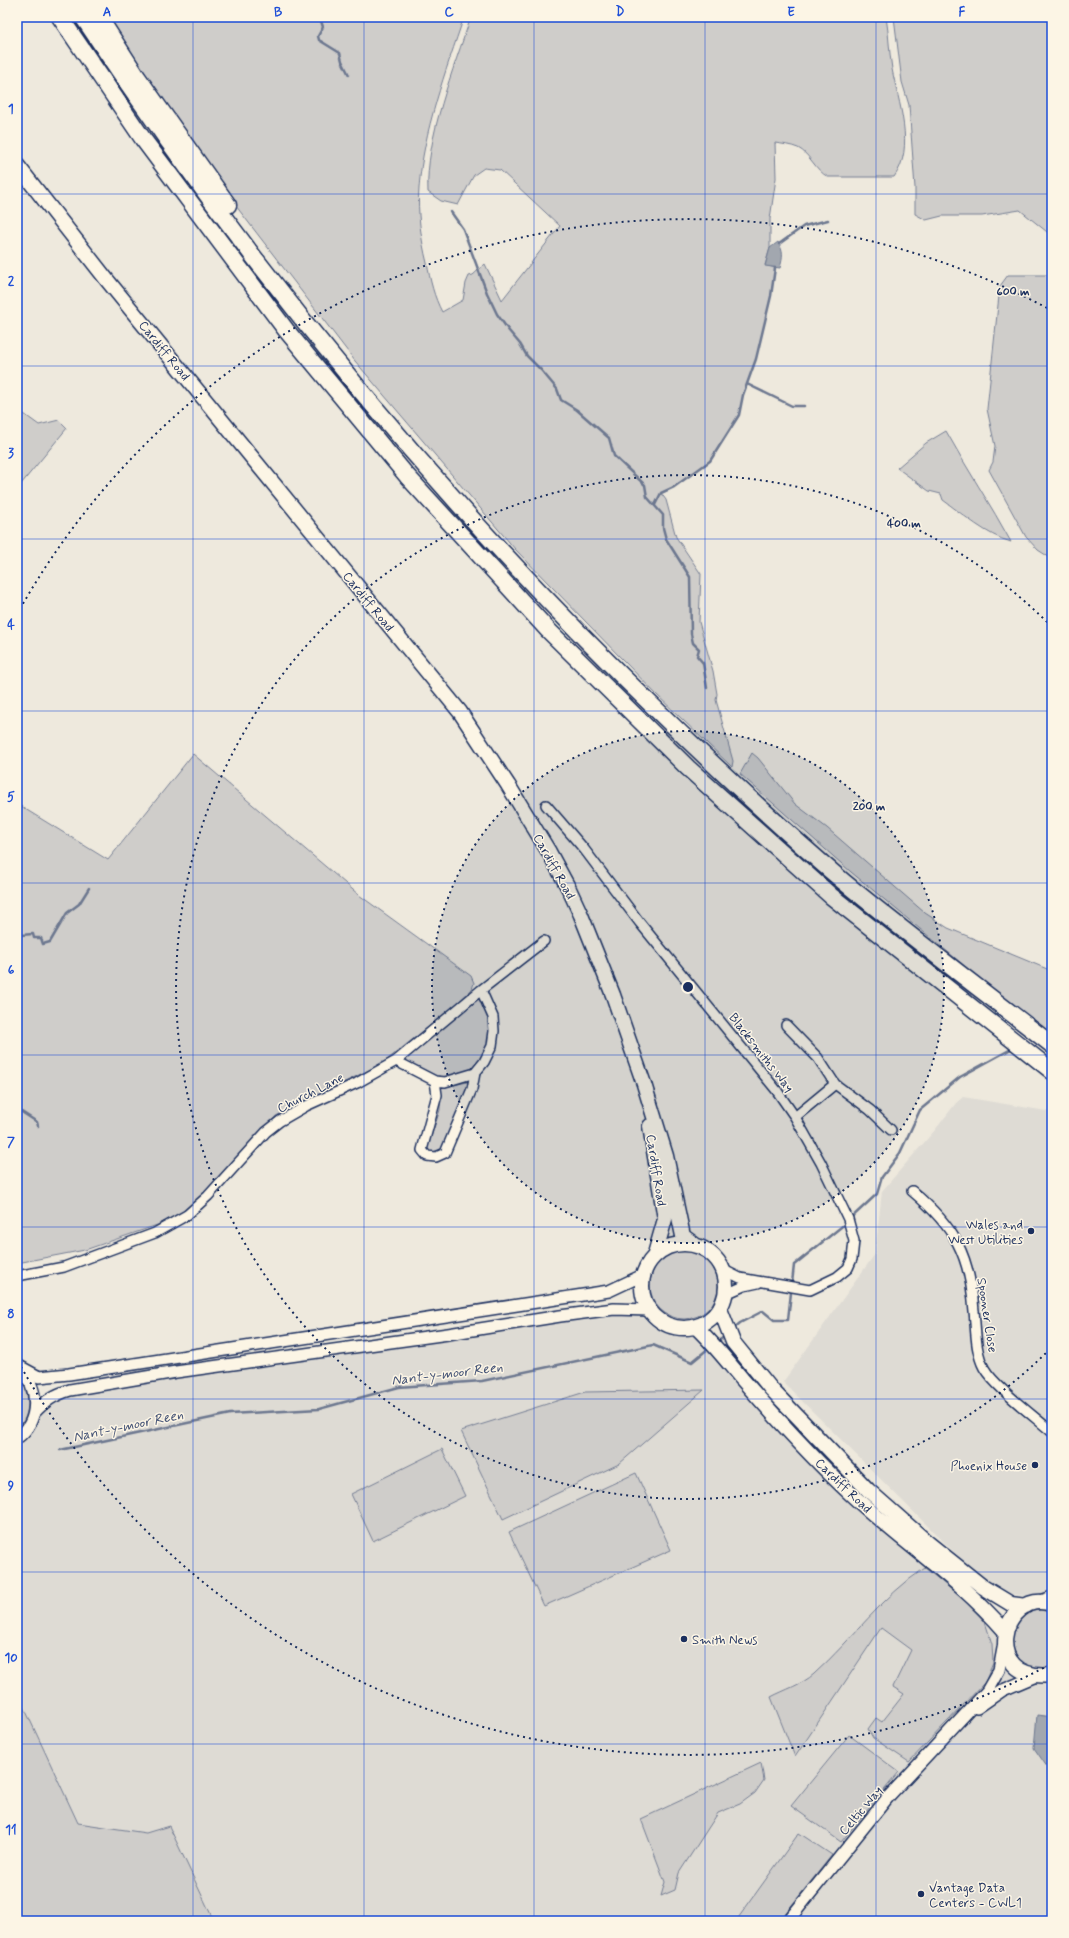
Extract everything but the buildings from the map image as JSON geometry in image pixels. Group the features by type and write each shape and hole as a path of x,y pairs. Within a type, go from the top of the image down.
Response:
{"highway":[{"path":"60,17 143,139 214,236 286,330 366,428 463,538 548,630 607,689 716,793 831,896 1052,1071"},
{"path":"83,17 202,188 306,325 421,462 515,566 621,675 726,777 845,882 1052,1045"},
{"path":"99,17 143,85 261,251 306,325"}],"main road":[{"name":"Cardiff Road","path":"17,165 107,280 460,712 508,785 569,889 613,995 644,1084 666,1156 683,1236 694,1244"},
{"name":"Cardiff Road","path":"644,1084 665,1219 655,1254"},
{"path":"680,1243 694,1244 707,1249 712,1254 724,1270 727,1282 726,1294 720,1309 709,1320 696,1327 681,1328 667,1325 649,1310 642,1293 643,1275 647,1264 655,1254 667,1246 680,1243"},
{"name":"Cardiff Road","path":"720,1309 733,1342 757,1372 818,1439 868,1490 928,1543 983,1587 1011,1604 1052,1604"},
{"name":"Cardiff Road","path":"696,1327 717,1347 741,1378 792,1435 851,1494 985,1609 1005,1636 1010,1659 1019,1670 1036,1676 1052,1675"},
{"path":"1005,1636 1014,1614 1029,1605"}],"street":[{"name":"Blacksmiths Way","path":"546,805 584,849 631,912 777,1091 795,1117 842,1207 854,1241 852,1259 848,1268 837,1277 810,1290 740,1278 724,1270"},
{"name":"Church Lane","path":"17,1276 64,1267 155,1233 187,1215 208,1196 266,1132 280,1121 306,1106 357,1083 396,1061 481,990 544,941"},
{"path":"435,1081 437,1095 422,1150 427,1156 436,1157 445,1153 472,1090 475,1073 484,1062 492,1046 494,1031 493,1017 481,990"},
{"path":"786,1025 818,1058 834,1084 866,1106 891,1130"},
{"path":"396,1061 435,1081 445,1082 475,1073"},
{"path":"795,1117 834,1084"},
{"name":"Spooner Close","path":"912,1191 942,1218 962,1253 973,1290 978,1348 984,1368 994,1380 1052,1432"},
{"path":"17,1366 38,1377 69,1374 609,1291 643,1275"},
{"name":"Blacksmiths Way","path":"726,1294 744,1286 763,1282"},
{"path":"34,1413 45,1401 55,1395 70,1390 176,1372 448,1334 598,1311 614,1309 649,1310"},
{"path":"17,1366 26,1374 32,1386 35,1399 34,1413 31,1422 17,1438"},
{"path":"1029,1605 1052,1596"},
{"name":"Celtic Way","path":"788,1921 889,1796 987,1691 999,1670 1005,1636"},
{"name":"Celtic Way","path":"959,1722 1003,1690 1036,1676"}],"shaded area":[{"path":"107,17 464,17 430,123 421,167 419,188 419,216 423,245 429,276 442,312 463,300 466,283 469,276 473,275 485,264 502,300 560,226 500,170 484,168 474,175 458,205 441,201 428,192 428,172 436,127 449,81 471,17 886,17 892,69 904,124 904,152 900,165 894,177 828,177 823,174 806,154 798,148 775,143 776,178 770,219 770,248 765,265 775,268 771,296 756,359 743,395 739,415 710,461 674,487 661,493 666,500 676,537 701,574 699,622 713,671 717,694 716,700 733,761 732,767 657,695 515,549 355,361 239,210 180,128"},
{"path":"894,17 1052,17 1052,236 1020,210 982,216 942,216 926,220 915,214 915,188 909,105 902,82"},
{"path":"778,242 782,255 780,268 765,266 770,248"},
{"path":"1008,275 1052,275 1052,450 1049,455 1052,461 1052,559 1038,550 1026,537 989,470 993,462 995,446 987,409 1000,286"},
{"path":"17,409 39,425 59,420 67,428 17,489"},
{"path":"946,431 1011,542 984,530 943,500 941,494 929,491 897,468 926,443"},
{"path":"752,753 758,758 795,804 827,828 925,913 948,928 1052,971 1052,1034 1000,995 851,872 740,774"},
{"path":"193,754 359,895 471,976 474,983 472,989 452,1008 383,1063 276,1116 227,1172 189,1208 160,1224 85,1250 17,1263 17,804 108,860"},
{"path":"478,999 481,999 486,1010 489,1019 490,1034 489,1041 478,1067 451,1078 433,1078 403,1061 403,1059"},
{"path":"467,1082 470,1085 442,1153 429,1153 427,1149 440,1110 441,1088"},
{"path":"963,1097 1052,1112 1052,1594 1049,1592 1026,1596 1009,1594 977,1575 783,1382 875,1254 882,1191 935,1130 956,1103"},
{"path":"684,1251 697,1254 708,1261 715,1272 718,1285 715,1298 708,1309 697,1316 684,1319 671,1316 660,1309 653,1298 650,1285 653,1272 660,1261 671,1254"},
{"path":"649,1310 667,1325 681,1328 696,1327 792,1435 1052,1675 1052,1921 17,1921 17,1438 55,1395 448,1334"},
{"path":"17,1375 25,1388 28,1402 25,1417 17,1430"},
{"path":"704,1390 619,1464 503,1519 461,1431 585,1392"},
{"path":"442,1449 465,1496 373,1541 351,1494"},
{"path":"636,1473 671,1550 544,1606 509,1532"},
{"path":"925,1568 964,1600 985,1622 992,1644 993,1663 985,1682 909,1762 873,1738 868,1729 876,1718 882,1722 904,1694 893,1687 911,1650 881,1628 795,1757 771,1697 810,1678 881,1605 909,1579"},
{"path":"1041,1610 1052,1613 1052,1666 1038,1669 1026,1665 1017,1657 1013,1646 1012,1634 1017,1623 1026,1614"},
{"path":"17,1692 78,1823 146,1833 169,1826 214,1921 17,1921"},
{"path":"1037,1715 1052,1717 1052,1774 1034,1748"},
{"path":"849,1735 899,1772 841,1842 791,1806"},
{"path":"761,1763 764,1780 755,1793 740,1804 718,1813 679,1873 675,1890 661,1896 665,1882 641,1819"},
{"path":"799,1833 832,1855 779,1921 736,1921"}],"waterway":[{"path":"324,17 321,21 323,27 318,36 319,40 340,53 349,75"},
{"name":"Nant-y-moor Reen","path":"451,212 463,229 487,293 497,314 520,344 527,356 557,389 561,400 577,410 609,438 614,456 645,485 647,497 663,515 663,528 666,539 690,577 691,634 693,643 699,649 697,656 703,663 707,688"},
{"path":"17,226 18,216"},
{"path":"779,244 804,226 828,220"},
{"path":"655,505 661,493 674,487 710,461 739,415 743,395 756,359 771,296 775,268"},
{"path":"747,384 792,406 804,406"},
{"path":"17,933 21,935 33,934 34,938 41,938 43,944 50,942 67,913 79,904 89,888"},
{"path":"1044,1032 1052,1027"},
{"path":"850,1219 877,1194 882,1177 900,1153 920,1110 960,1077 1013,1048"},
{"path":"17,1109 37,1122 38,1126"},
{"name":"Nant-y-moor Reen","path":"733,1329 740,1323 763,1311 774,1320 788,1320 794,1265 846,1223"},
{"name":"Nant-y-moor Reen","path":"716,1343 725,1336"},
{"name":"Nant-y-moor Reen","path":"60,1450 230,1414 319,1409 399,1387 482,1381 653,1345 692,1362 709,1348"}],"place":[{"name":"Wales and West Utilities","path":"1031,1231"},
{"name":"Phoenix House","path":"1035,1465"},
{"name":"Smith News","path":"684,1639"},
{"name":"Vantage Data Centers - CWL1","path":"921,1894"}]}
